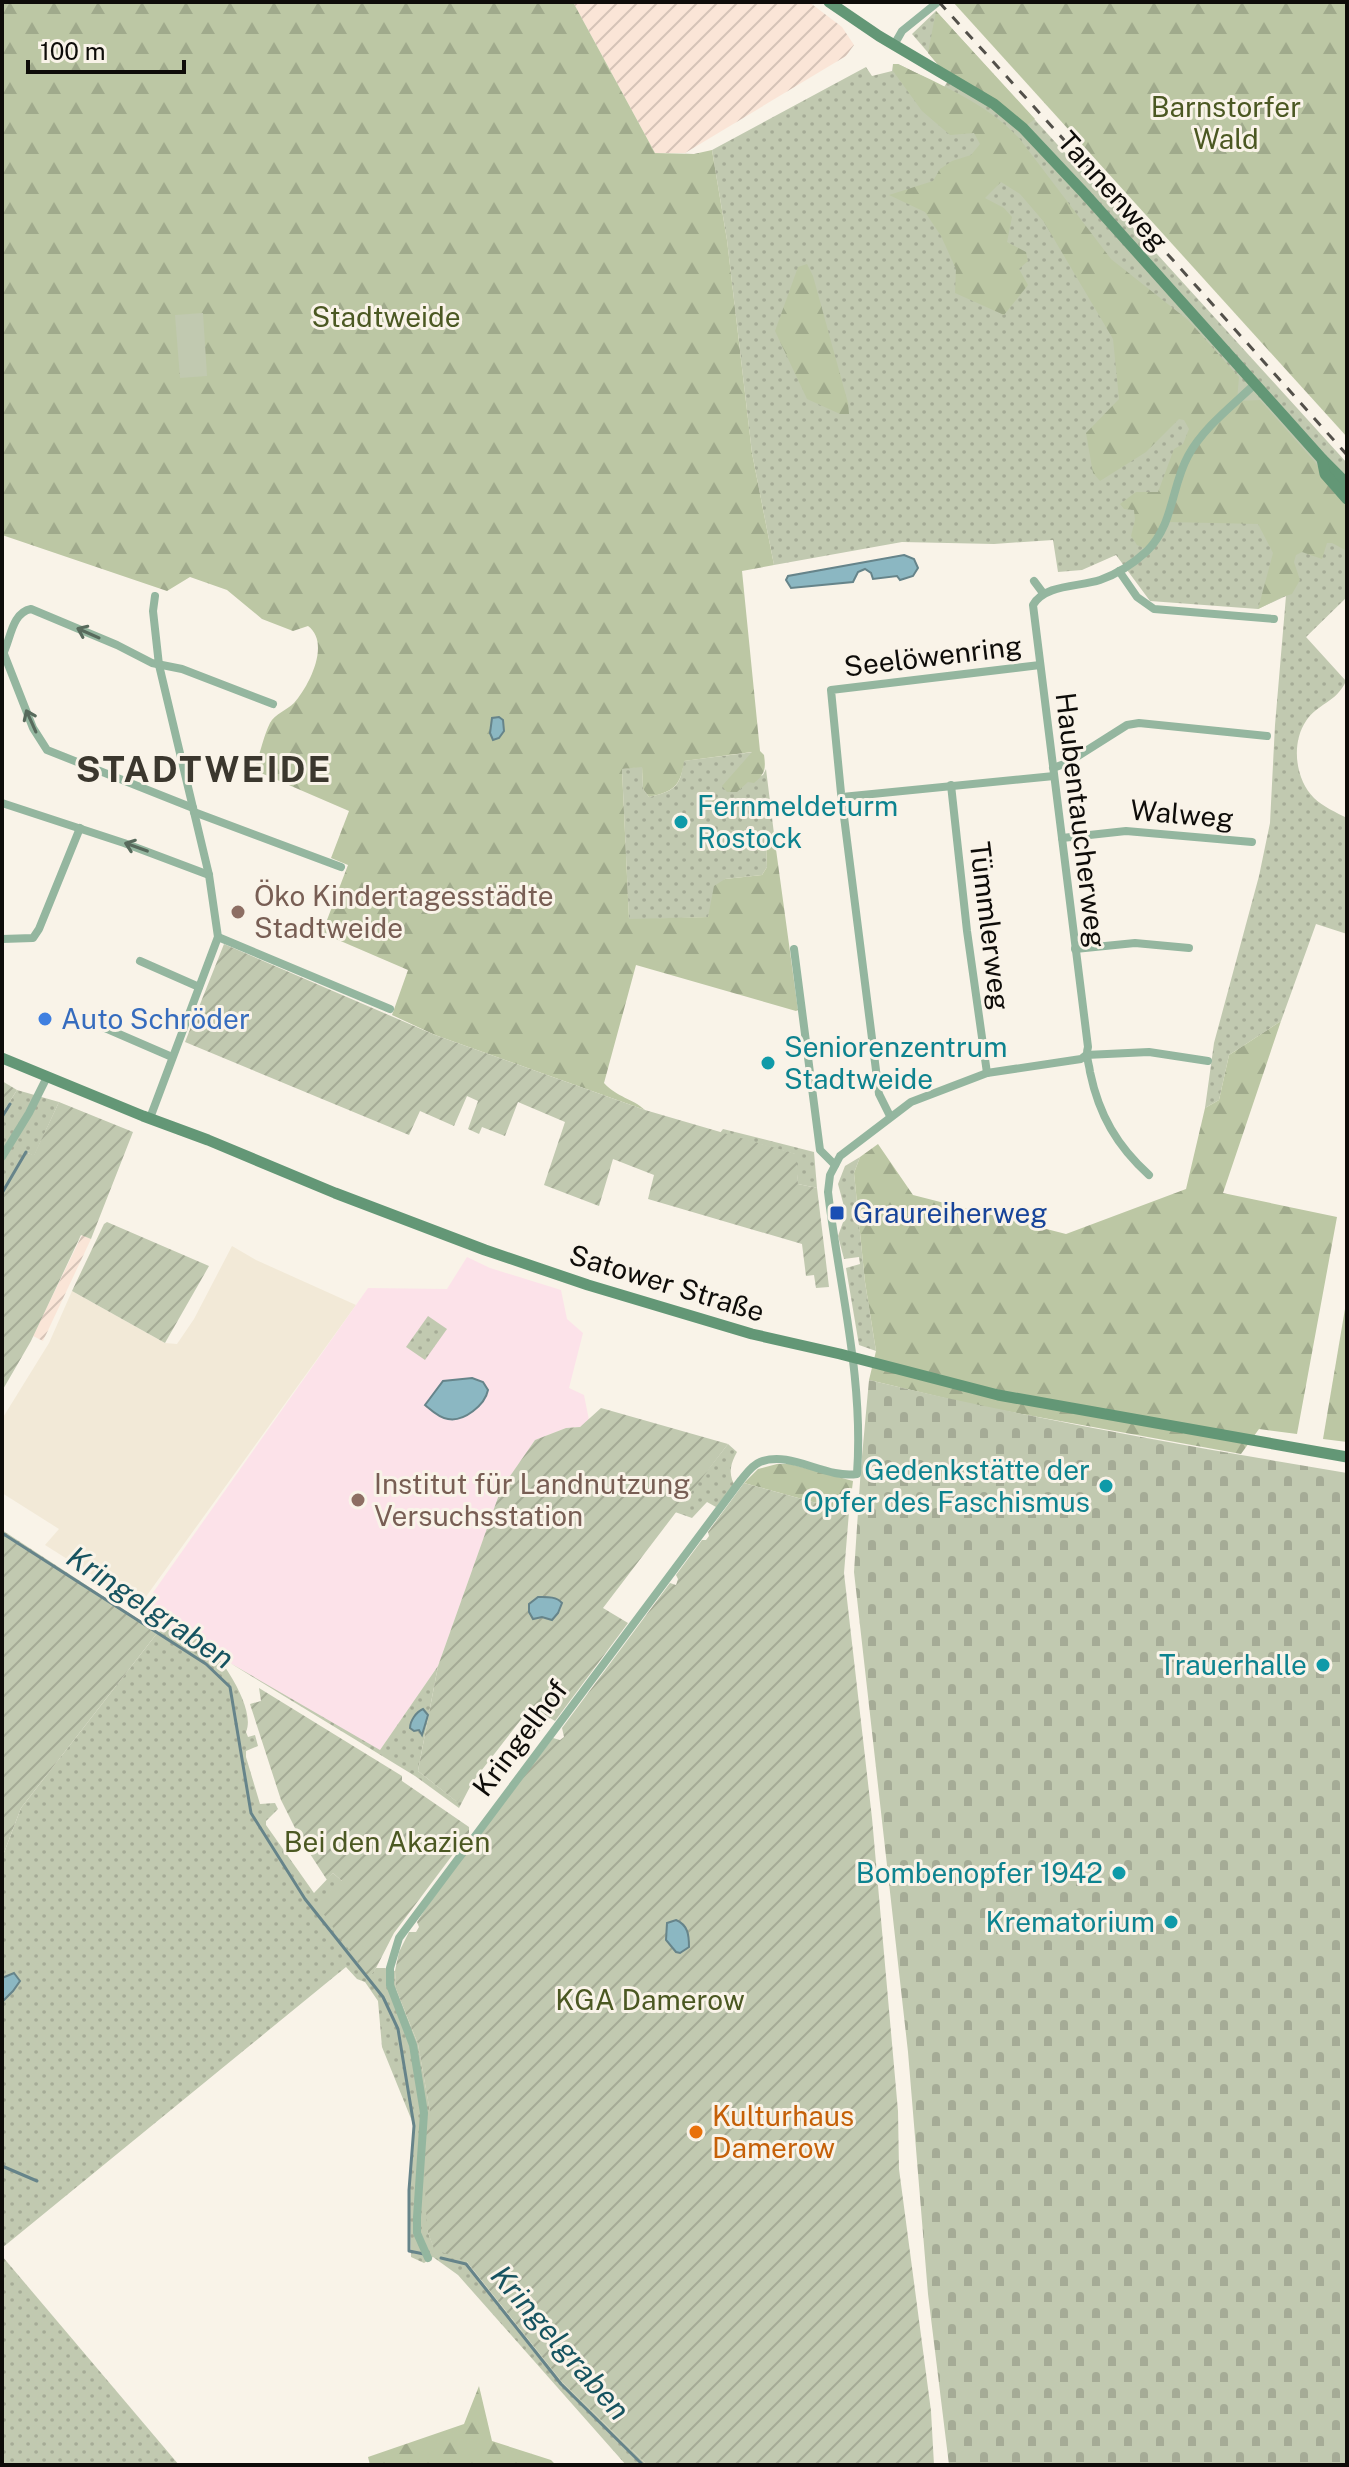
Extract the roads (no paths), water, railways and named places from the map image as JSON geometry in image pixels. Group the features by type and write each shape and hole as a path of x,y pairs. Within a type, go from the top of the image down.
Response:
{"main road":[{"name":"Tannenweg","path":"829,2 994,104 1023,128 1347,484"},
{"name":"Tannenweg","path":"1322,459 1325,474 1347,499"},
{"name":"Satower Straße","path":"2,1058 335,1193 553,1273 752,1334 998,1395 1347,1457"}],"street":[{"path":"894,45 902,31 938,2"},
{"path":"1034,581 1043,593 1099,580 1119,571 1148,550 1168,522 1181,473 1199,439 1255,384"},
{"path":"1119,571 1137,597 1154,609 1274,619"},
{"name":"Haubentaucherweg","path":"1043,593 1033,605 1088,1047 1086,1055 1093,1090 1108,1125 1120,1145 1149,1175"},
{"path":"150,1118 218,937 209,875 159,665 153,611 155,596"},
{"path":"273,704 182,669 152,663 31,609 22,611 18,616 3,655 33,728 47,750 341,867"},
{"name":"Seelöwenring","path":"890,1116 879,1094 831,690 1040,665"},
{"path":"842,797 1054,772 1127,725 1139,723 1267,736"},
{"name":"Tümmlerweg","path":"951,785 987,1073"},
{"path":"2,803 209,875"},
{"path":"2,939 33,938 80,828"},
{"name":"Walweg","path":"1062,838 1126,831 1252,842"},
{"path":"218,937 390,1009"},
{"path":"1075,949 1135,943 1189,948"},
{"path":"794,949 820,1150 835,1165"},
{"path":"140,961 199,987"},
{"path":"105,1028 172,1057"},
{"path":"853,1357 828,1192 830,1175 847,1149 890,1116 924,1096 987,1073 1081,1059 1086,1055 1149,1052 1208,1061"},
{"path":"2,1157 47,1077"},
{"name":"Kringelhof","path":"428,2258 417,2233 424,2113 413,2045 390,1985 390,1968 399,1938 644,1608 753,1467 761,1462 786,1460 834,1474 857,1474 859,1424 853,1357"}],"water":[{"path":"904,555 914,559 918,568 913,576 900,580 897,576 873,579 865,569 858,572 853,582 791,588 786,580 788,576"},
{"path":"492,718 503,720 504,731 493,740 490,733"},
{"path":"472,1378 483,1382 488,1390 483,1401 467,1415 445,1418 425,1405 443,1381"},
{"path":"538,1597 554,1598 562,1603 552,1620 542,1617 533,1619 529,1604"},
{"path":"423,1709 428,1715 422,1735 419,1730 410,1728 414,1717"},
{"path":"676,1920 685,1928 689,1938 689,1947 680,1953 666,1940 667,1923"},
{"path":"14,1973 20,1981 2,2002 2,1978"}],"waterway":[{"path":"2,1117 10,1104"},
{"path":"2,1193 26,1152"},
{"name":"Kringelgraben","path":"2,1533 206,1664 230,1687 251,1813 305,1899 383,1997 398,2029 414,2126 409,2190 409,2251 424,2254"},
{"path":"2,2166 37,2181"},
{"name":"Kringelgraben","path":"441,2258 466,2264 561,2384 643,2465"}],"tram line":[{"path":"1347,1366 1347,1385"}],"railway":[{"path":"939,2 1347,455"}],"place":[{"name":"Fernmeldeturm Rostock","path":"681,822"},
{"name":"Öko Kindertagesstädte Stadtweide","path":"238,912"},
{"name":"Auto Schröder","path":"45,1019"},
{"name":"Seniorenzentrum Stadtweide","path":"768,1063"},
{"name":"Graureiherweg","path":"837,1213"},
{"name":"Gedenkstätte der Opfer des Faschismus","path":"1106,1486"},
{"name":"Institut für Landnutzung Versuchsstation","path":"358,1500"},
{"name":"Trauerhalle","path":"1323,1665"},
{"name":"Bombenopfer 1942","path":"1119,1873"},
{"name":"Krematorium","path":"1171,1922"},
{"name":"Kulturhaus Damerow","path":"696,2132"}],"district":[{"name":"STADTWEIDE","path":"204,769"}],"park label":[{"name":"Barnstorfer Wald","path":"1226,123"},
{"name":"Stadtweide","path":"386,317"},
{"name":"Bei den Akazien","path":"387,1842"},
{"name":"KGA Damerow","path":"650,2000"}]}
